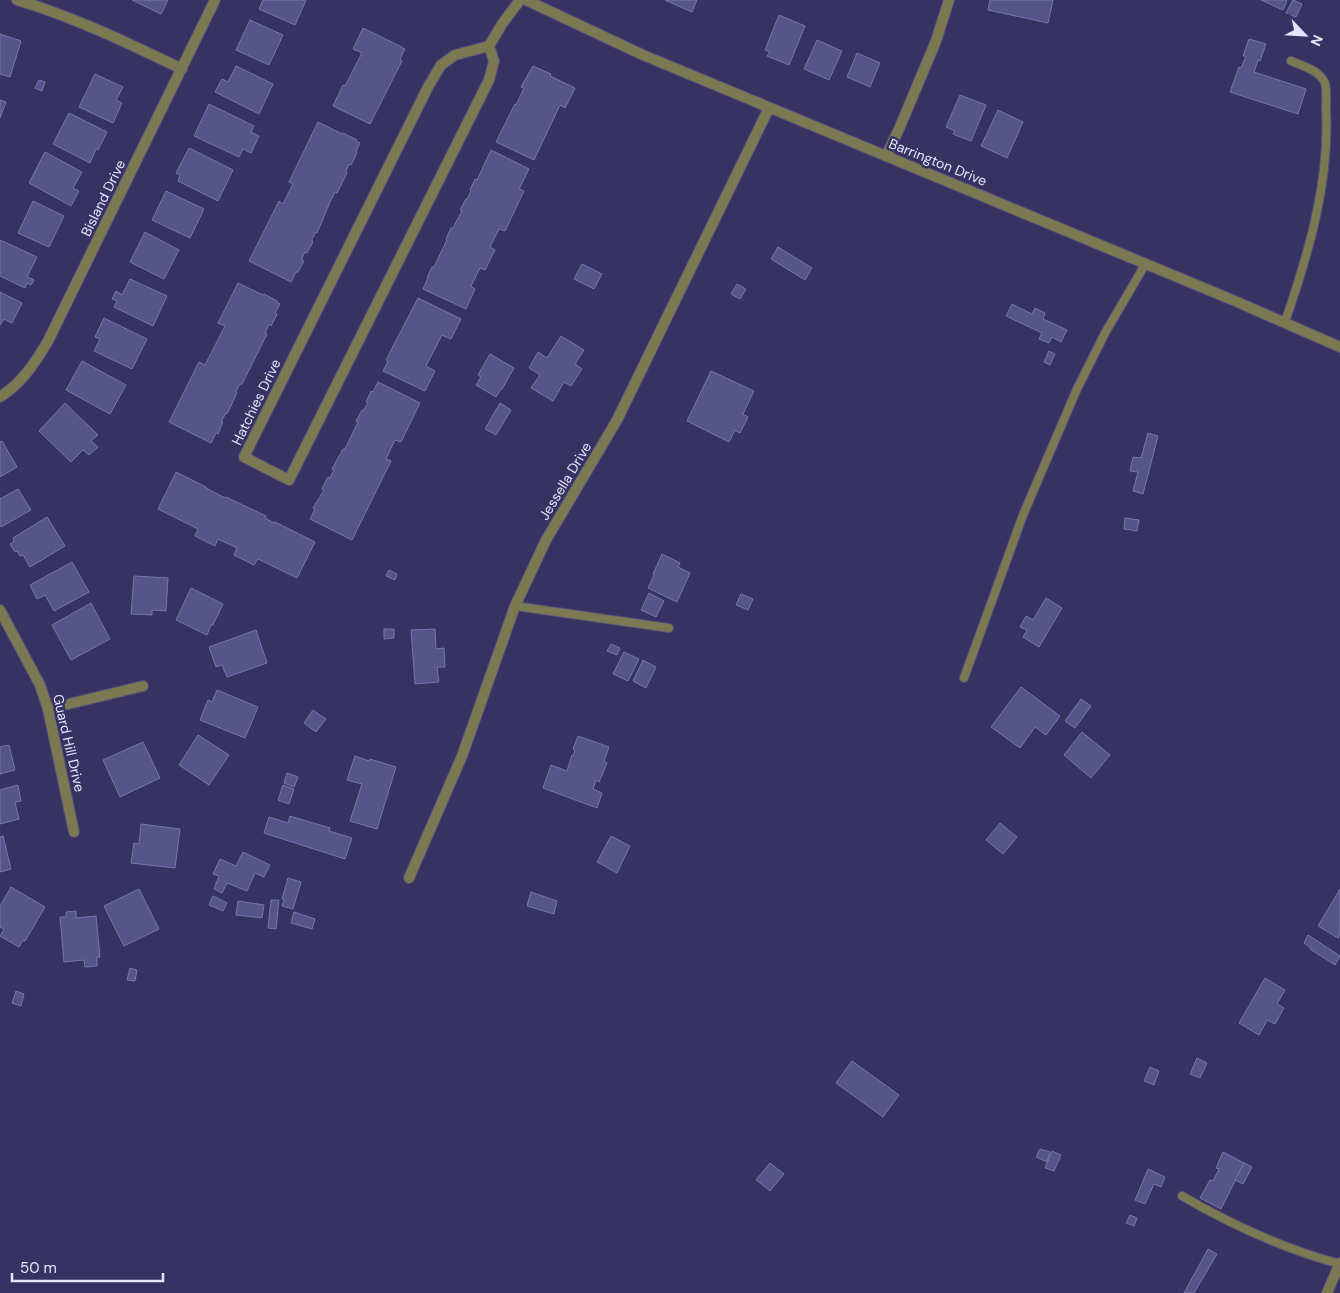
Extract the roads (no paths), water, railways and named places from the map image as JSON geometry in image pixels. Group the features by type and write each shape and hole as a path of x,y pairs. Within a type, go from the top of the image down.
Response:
{"street":[{"path":"16,0 34,5 115,37 182,69"},
{"name":"Bisland Drive","path":"0,397 22,380 48,341 216,0"},
{"path":"489,46 502,24 520,0"},
{"name":"Barrington Drive","path":"526,0 643,55 1285,322 1340,347"},
{"path":"886,156 936,40 949,0"},
{"name":"Hatchies Drive","path":"489,46 494,61 488,80 289,480 244,457 428,87 441,65 455,55 489,46"},
{"name":"Jessella Drive","path":"409,878 462,756 515,606 546,540 617,420 769,108"},
{"name":"Guard Hill Drive","path":"0,610 40,685 48,709 74,832"},
{"path":"48,709 143,686"},
{"path":"1327,1293 1340,1264"}],"lane":[{"path":"1285,322 1299,283 1315,218 1325,160 1327,120 1325,84 1316,72 1290,61"},
{"path":"964,678 1023,515 1077,389 1105,333 1146,264"},
{"path":"515,606 669,628"},
{"path":"1182,1196 1258,1236 1340,1264"}]}
